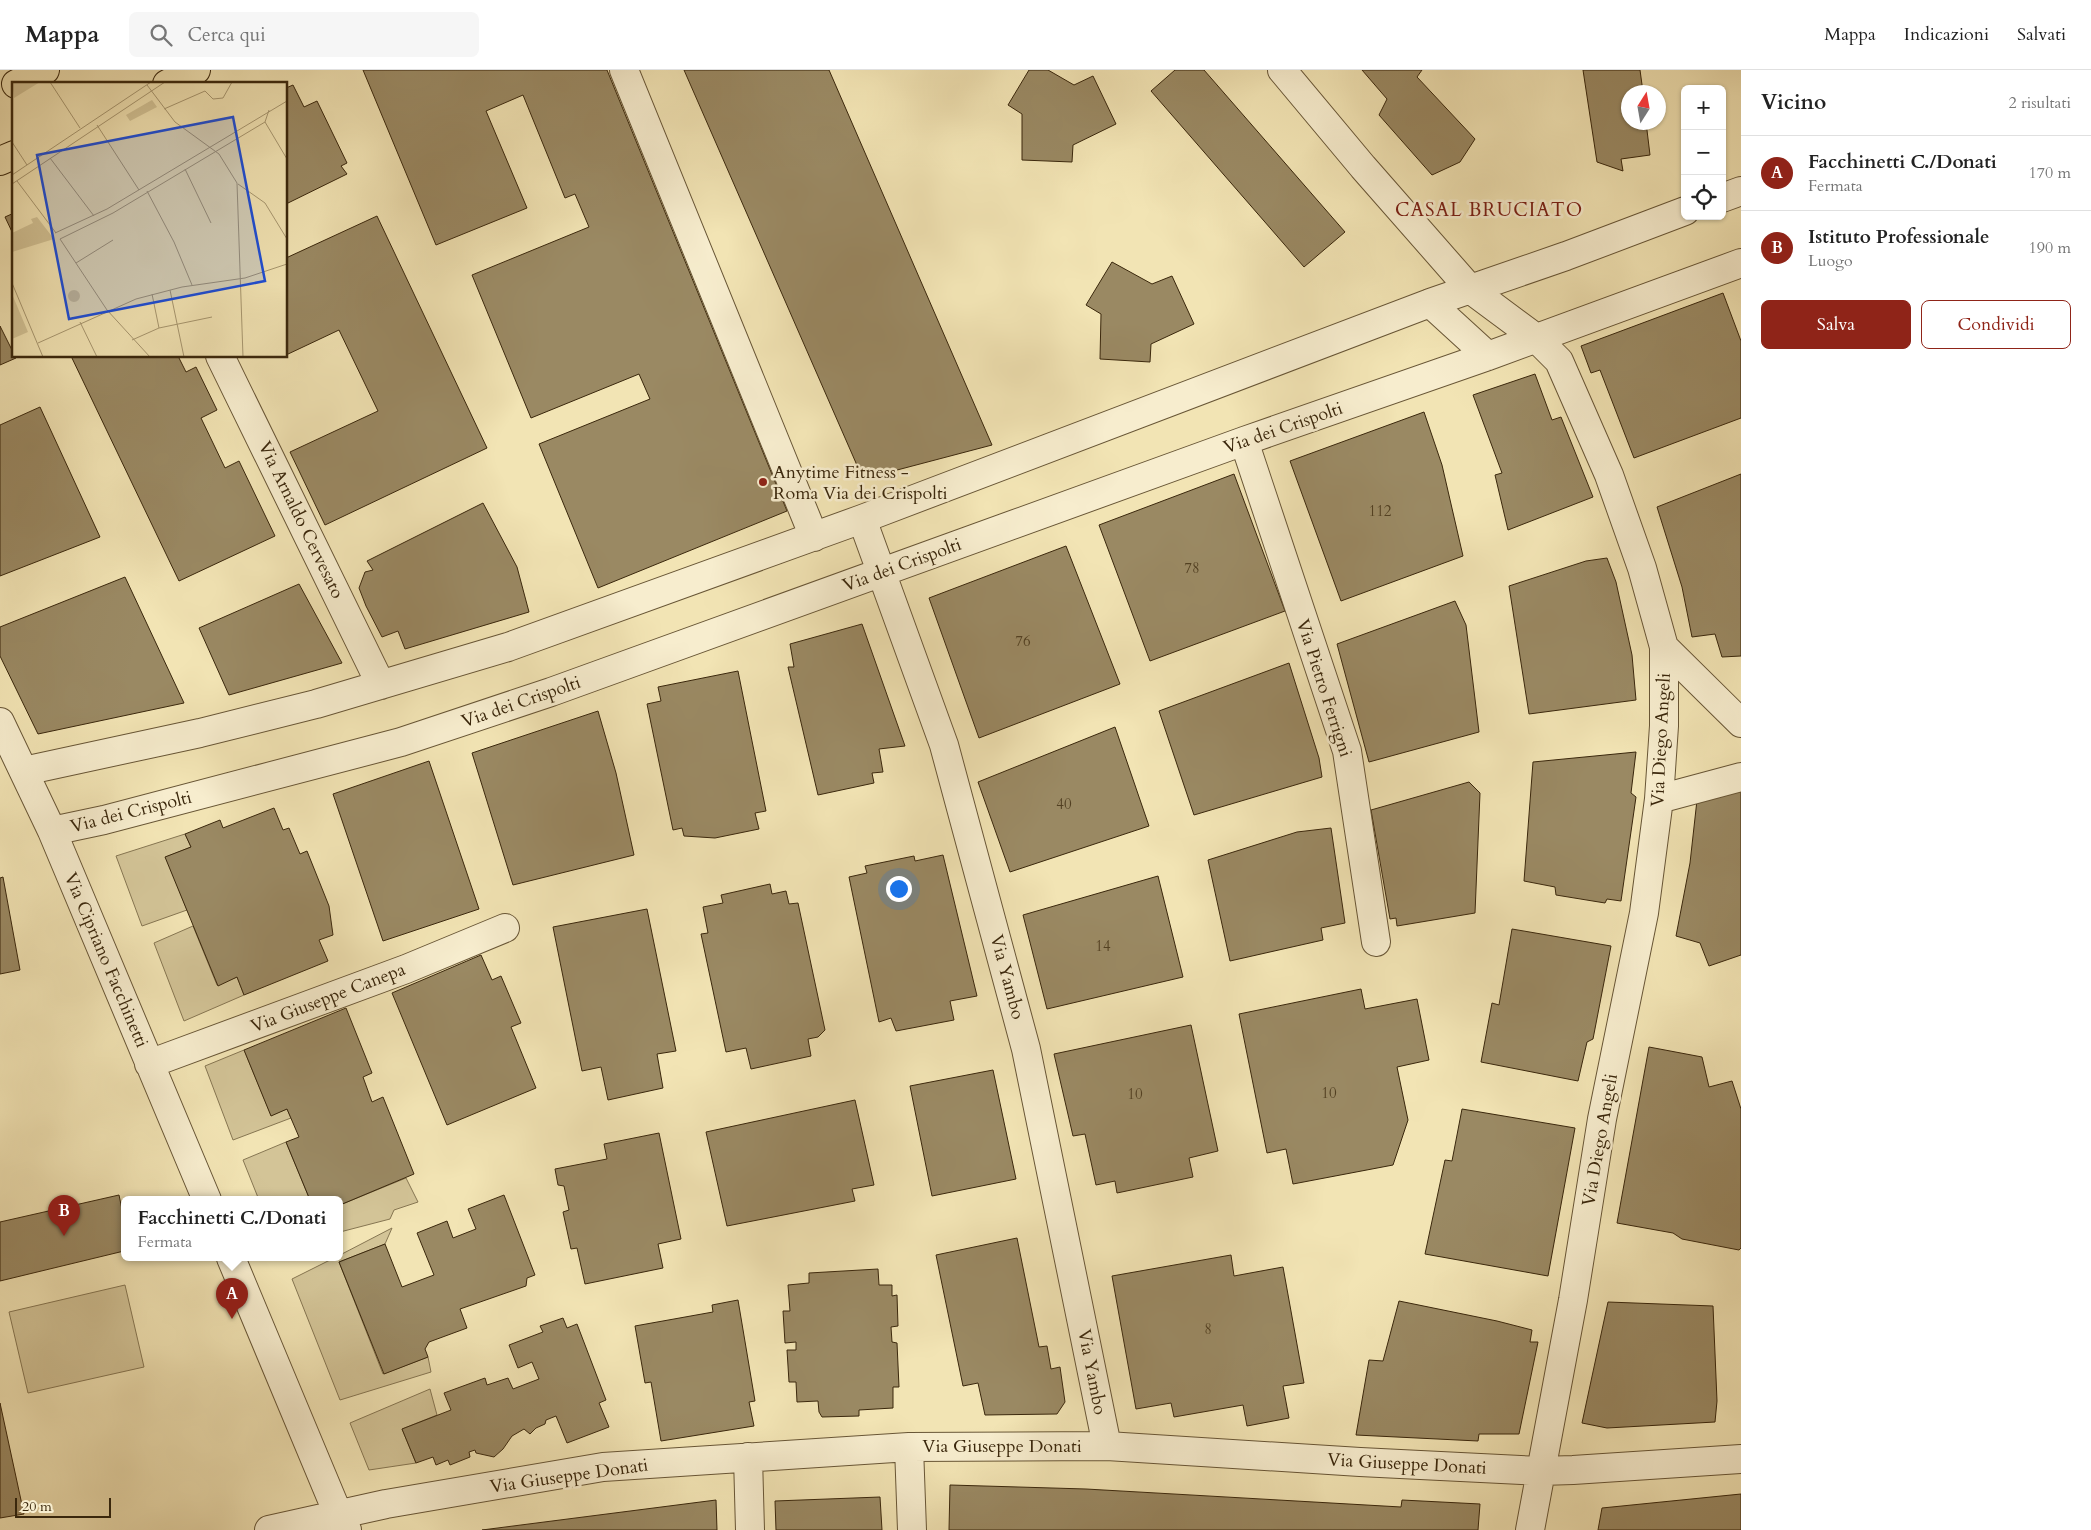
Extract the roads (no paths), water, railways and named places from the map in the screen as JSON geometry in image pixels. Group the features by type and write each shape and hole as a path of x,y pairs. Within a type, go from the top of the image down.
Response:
{"main road":[{"path":"19,82 45,70"},
{"path":"171,82 196,70"},
{"path":"0,91 12,85"},
{"path":"0,161 12,155"}],"street":[{"path":"624,70 814,537"},
{"name":"Via Diego Angeli","path":"1282,70 1363,167 1470,289 1536,338 1559,362 1609,476 1642,568 1664,647 1664,726 1659,799 1644,913 1602,1119 1573,1300 1530,1530"},
{"path":"1726,197 1741,191"},
{"path":"24,771 200,733 316,704 508,647 814,537 1430,303 1681,213"},
{"name":"Via dei Crispolti","path":"52,831 104,820 401,742 551,692 1244,441 1488,356 1741,263"},
{"path":"1430,303 1488,356"},
{"name":"Via Arnaldo Cervesato","path":"221,358 381,685"},
{"name":"Via Pietro Ferrigni","path":"1244,441 1347,751 1376,942"},
{"name":"Via Yambo","path":"862,519 944,745 1026,1049 1107,1446"},
{"path":"1664,647 1741,723"},
{"name":"Via Cipriano Facchinetti","path":"0,722 52,831 205,1196"},
{"path":"1659,799 1741,777"},
{"name":"Via Giuseppe Canepa","path":"149,1064 406,968 505,928"},
{"path":"232,1261 342,1522"},
{"name":"Via Giuseppe Donati","path":"269,1530 342,1522 603,1467 909,1447 1107,1446 1541,1471 1741,1459"},
{"path":"909,1447 912,1530"},
{"path":"748,1457 750,1530"}],"place":[{"name":"Anytime Fitness - Roma Via dei Crispolti","path":"763,482"},
{"name":"Istituto Professionale","path":"64,1236"},
{"name":"Facchinetti C./Donati","path":"232,1319"}],"district":[{"name":"CASAL BRUCIATO","path":"1489,210"}]}
